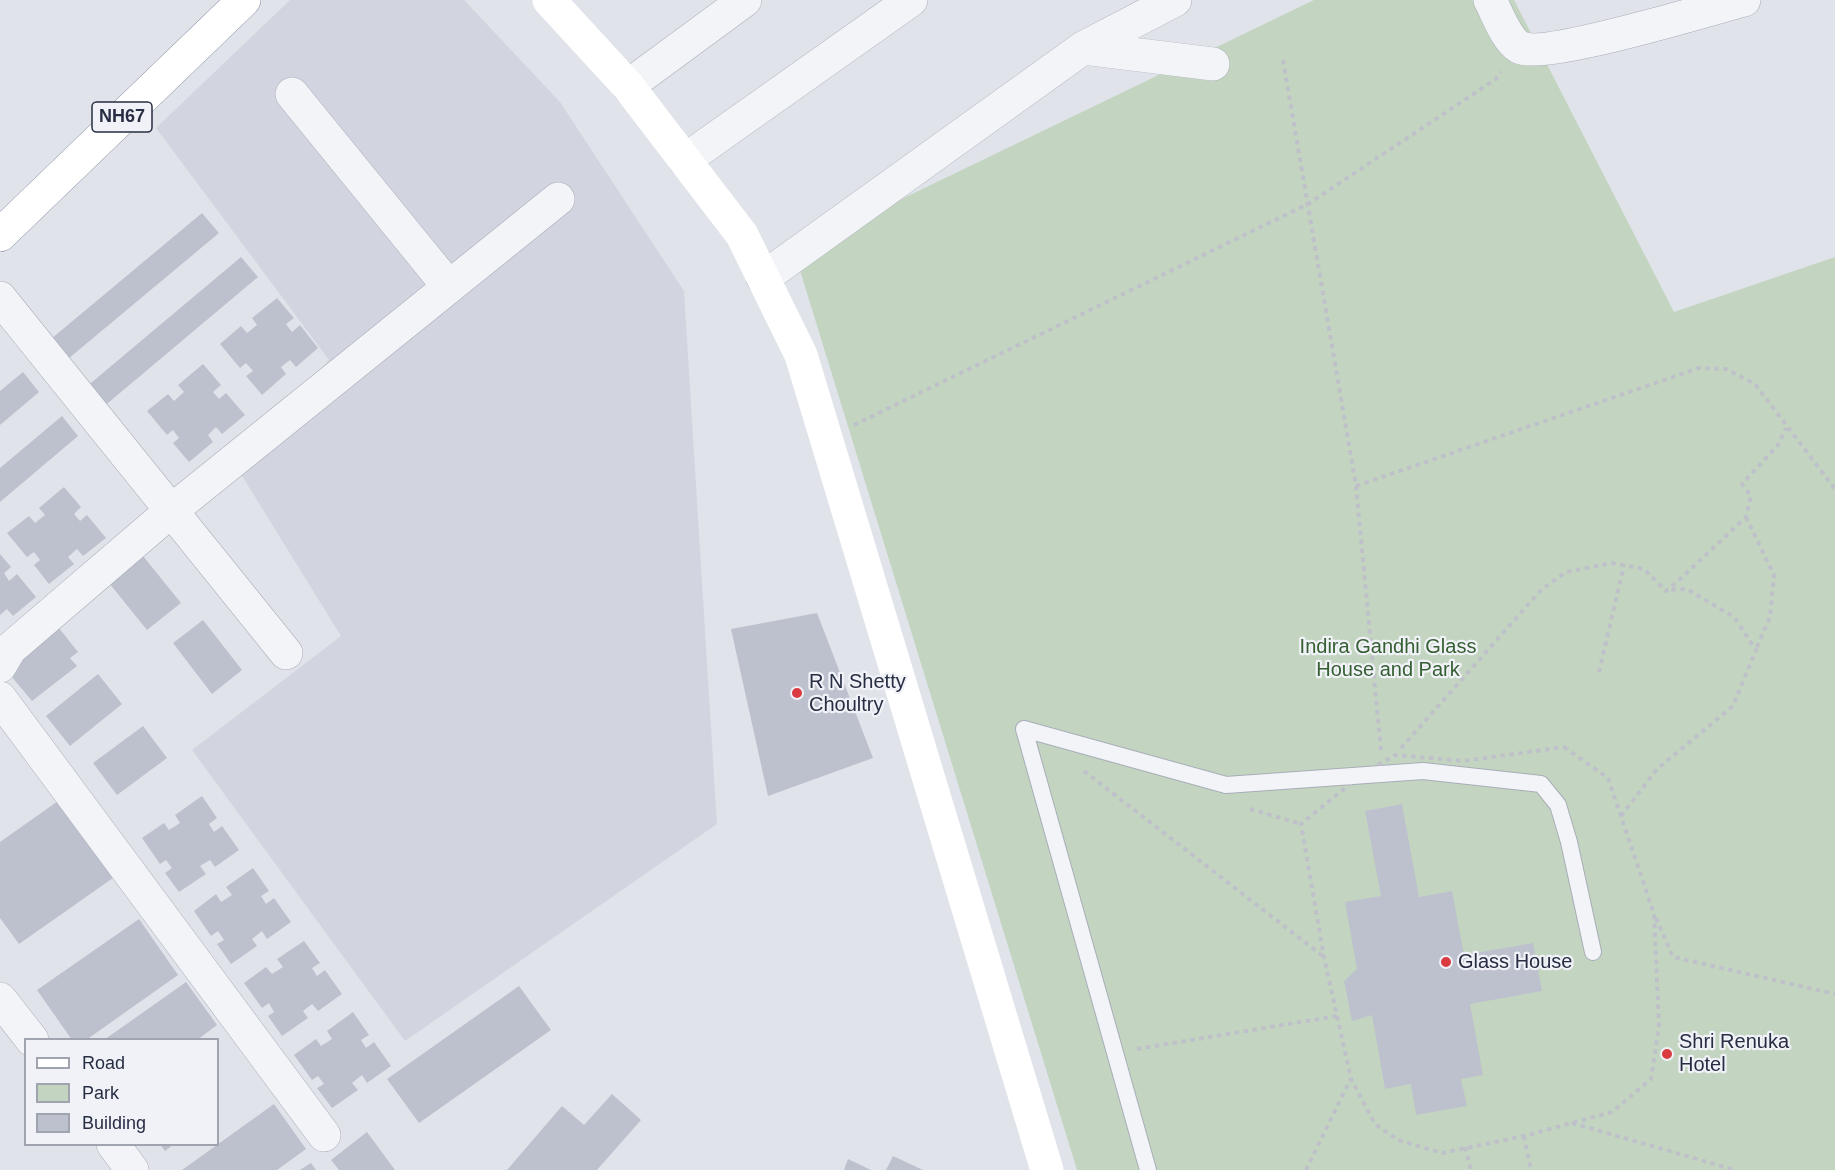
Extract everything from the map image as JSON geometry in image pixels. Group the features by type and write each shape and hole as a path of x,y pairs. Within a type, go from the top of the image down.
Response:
{"main road":[{"name":"NH67","path":"0,235 244,0"},
{"path":"549,0 628,86 742,235 801,355 1047,1170"}],"street":[{"path":"628,86 745,0"},
{"path":"685,160 911,0"},
{"path":"763,278 1083,48 1175,0"},
{"path":"1490,0 1519,46 1531,49 1574,44 1744,0"},
{"path":"1083,48 1213,64"},
{"path":"292,94 450,287"},
{"path":"0,666 10,649 171,512 558,199"},
{"path":"0,298 286,653"},
{"path":"0,698 324,1135"},
{"path":"0,999 30,1038"},
{"path":"114,1146 132,1170"}],"lane":[{"path":"1148,1170 1024,729 1226,785 1423,771 1541,784 1558,805 1593,952"}],"path":[{"path":"826,439 1308,204 1496,79 1519,46"},
{"path":"1283,60 1356,486 1382,757"},
{"path":"1356,486 1699,368 1726,369 1755,384 1786,428 1835,489"},
{"path":"1666,591 1746,516 1751,496 1742,484 1778,445 1786,428"},
{"path":"1621,817 1657,769 1733,706 1770,618 1774,575 1746,516"},
{"path":"1301,824 1361,775 1395,755 1541,590 1566,572 1612,563 1624,565 1644,569 1666,591"},
{"path":"1599,672 1624,565"},
{"path":"1666,591 1687,589 1734,617 1756,650"},
{"path":"1395,755 1464,761 1564,747 1608,778 1654,914 1673,957 1835,994"},
{"path":"1076,765 1324,957"},
{"path":"1245,808 1301,824"},
{"path":"1301,824 1324,957 1351,1079 1375,1124 1398,1140 1442,1153 1524,1136 1612,1112 1651,1079 1659,1025 1654,914"},
{"path":"1130,1050 1337,1016"},
{"path":"1306,1170 1351,1079"},
{"path":"1571,1122 1735,1170"},
{"path":"1524,1136 1531,1170"},
{"path":"1465,1147 1471,1170"}],"shaded area":[{"path":"290,0 464,0 560,102 684,291 717,824 405,1041 192,750 341,636 234,463 329,360 156,128"}],"green space":[{"name":"Indira Gandhi Glass House and Park","path":"1314,0 1514,0 1674,312 1835,257 1835,1170 1077,1170 794,251"}],"building":[{"path":"202,213 219,233 62,364 45,344"},
{"path":"241,257 258,277 102,408 85,388"},
{"path":"277,298 294,318 286,324 292,332 300,325 318,348 296,367 290,360 281,367 286,374 262,395 246,376 253,371 246,363 240,368 220,344 241,326 247,333 257,325 252,318"},
{"path":"203,364 221,385 213,392 219,399 226,393 245,415 222,434 216,427 208,435 213,442 189,462 173,443 179,438 173,430 167,435 147,411 168,394 174,401 184,392 178,385"},
{"path":"23,372 39,392 0,425 0,391"},
{"path":"62,416 78,436 0,502 0,468"},
{"path":"64,487 81,507 74,514 80,521 87,515 106,538 83,556 77,549 68,557 74,564 49,584 34,565 40,560 34,552 27,557 7,533 29,516 35,523 45,515 39,508"},
{"path":"139,551 181,603 147,630 105,578"},
{"path":"0,554 11,567 4,573 9,581 17,574 36,597 13,616 7,609 0,615"},
{"name":"R N Shetty Choultry","path":"817,613 873,758 768,796 731,629"},
{"path":"203,620 242,670 212,694 173,643"},
{"path":"59,628 78,652 70,658 77,666 32,701 6,670"},
{"path":"98,674 122,704 70,746 46,716"},
{"path":"143,726 167,758 117,795 93,763"},
{"path":"68,794 123,871 19,944 0,918 0,842"},
{"path":"202,796 217,818 209,824 214,832 222,826 239,850 215,867 210,860 200,866 206,874 179,892 165,873 172,868 166,860 160,864 142,838 164,823 169,830 180,823 175,815"},
{"name":"Glass House","path":"1402,804 1419,897 1452,891 1464,955 1533,943 1542,991 1470,1004 1483,1075 1461,1079 1467,1106 1416,1115 1411,1084 1385,1089 1372,1015 1352,1021 1344,981 1357,969 1345,902 1381,896 1365,811"},
{"path":"253,868 269,891 261,896 266,904 274,898 291,922 267,939 262,931 252,939 257,946 231,964 217,944 224,940 218,931 211,936 194,911 216,894 221,902 232,895 226,887"},
{"path":"139,919 178,975 89,1038 71,1038 37,990"},
{"path":"304,941 320,963 312,968 317,976 325,970 342,994 318,1011 312,1004 303,1011 308,1018 282,1036 268,1016 274,1012 269,1003 262,1008 244,983 266,967 272,974 283,967 277,959"},
{"path":"186,982 217,1025 200,1038 107,1038"},
{"path":"519,986 551,1030 419,1123 387,1079"},
{"path":"353,1012 369,1035 361,1040 366,1048 374,1042 391,1066 367,1083 362,1075 352,1083 358,1090 332,1108 317,1088 324,1084 318,1076 312,1080 294,1055 316,1039 321,1046 332,1039 327,1031"},
{"path":"612,1094 641,1120 597,1170 507,1170 562,1106 584,1125"},
{"path":"274,1104 306,1149 277,1170 182,1170 215,1146 219,1146 219,1143"},
{"path":"367,1132 395,1170 339,1170 331,1160"},
{"path":"161,1146 171,1146 165,1151"},
{"path":"893,1156 923,1170 886,1170"},
{"path":"848,1159 871,1170 844,1170"},
{"path":"311,1163 316,1170 300,1170"}],"place":[{"name":"R N Shetty Choultry","path":"797,693"},
{"name":"Glass House","path":"1446,962"},
{"name":"Shri Renuka Hotel","path":"1667,1054"}]}
